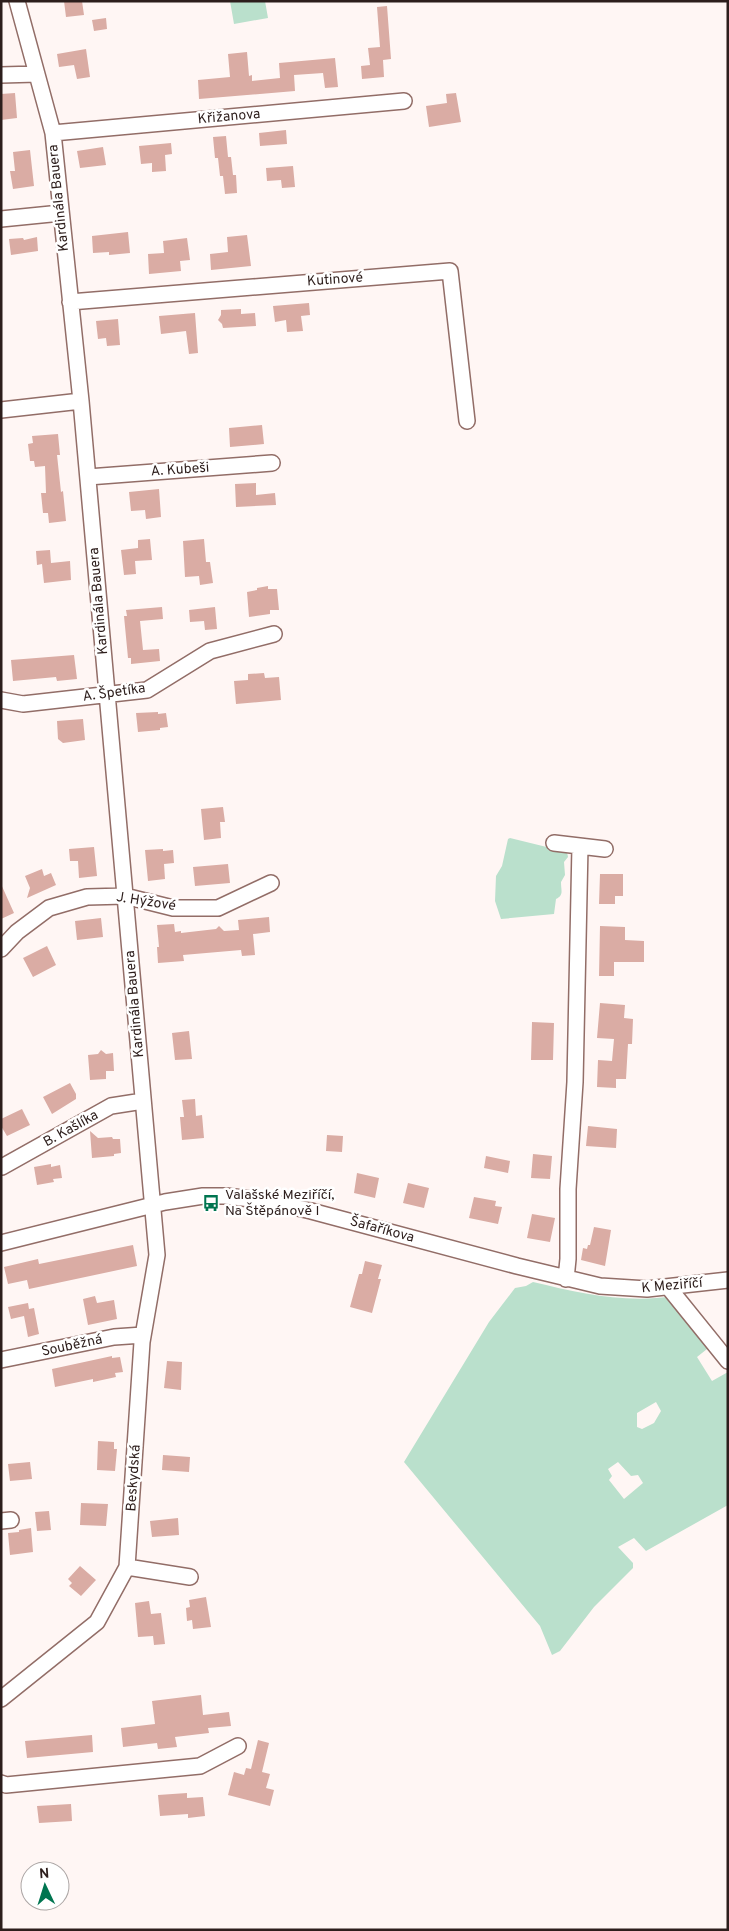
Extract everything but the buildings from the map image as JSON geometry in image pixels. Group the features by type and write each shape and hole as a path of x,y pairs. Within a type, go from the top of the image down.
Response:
{"street":[{"name":"Kardinála Bauera","path":"17,1 52,133 61,213 88,477 152,1204"},
{"path":"1,75 37,74"},
{"name":"Křižanova","path":"52,133 404,101"},
{"path":"1,219 61,213"},
{"name":"Kutinové","path":"70,302 450,271 467,421"},
{"path":"1,410 81,401"},
{"name":"A. Kubeši","path":"88,477 272,463"},
{"name":"A. Špetíka","path":"1,700 23,704 147,690 210,651 274,634"},
{"path":"554,842 605,849"},
{"path":"566,1279 568,1259 568,1189 575,1082 580,846"},
{"name":"J. Hýžové","path":"1,949 17,932 49,908 87,896 125,896 174,908 218,908 272,882"},
{"name":"B. Kašlíka","path":"2,1167 111,1106 143,1101"},
{"name":"Šafaříkova","path":"1,1244 152,1204 178,1199 214,1196 251,1198 311,1211 566,1279 616,1288"},
{"name":"Beskydská","path":"1,1699 97,1622 127,1567 143,1335 157,1256 152,1204"},
{"name":"K Meziříčí","path":"616,1288 669,1288 728,1280"},
{"path":"669,1288 728,1361"},
{"name":"Souběžná","path":"1,1360 114,1337 143,1335"},
{"path":"127,1567 190,1577"},
{"path":"1,1783 6,1785 200,1766 238,1746"}],"green space":[{"path":"230,1 265,1 268,18 234,24"},
{"path":"508,839 567,852 568,857 564,862 565,875 561,882 562,892 556,899 554,914 501,919 495,901 496,876 502,866"},
{"path":"533,1282 568,1290 620,1298 638,1299 673,1296 712,1345 697,1357 712,1381 728,1372 728,1505 646,1551 634,1538 618,1547 633,1563 633,1568 594,1607 560,1651 552,1655 540,1626 404,1462 489,1322 515,1288 526,1286","holes":["656,1402 661,1411 654,1423 642,1429 637,1427 637,1413","618,1462 631,1476 638,1475 643,1483 624,1499 609,1480 612,1476 608,1469"]}],"place":[{"name":"Valašské Meziříčí, Na Štěpánově I","path":"211,1203"}]}
